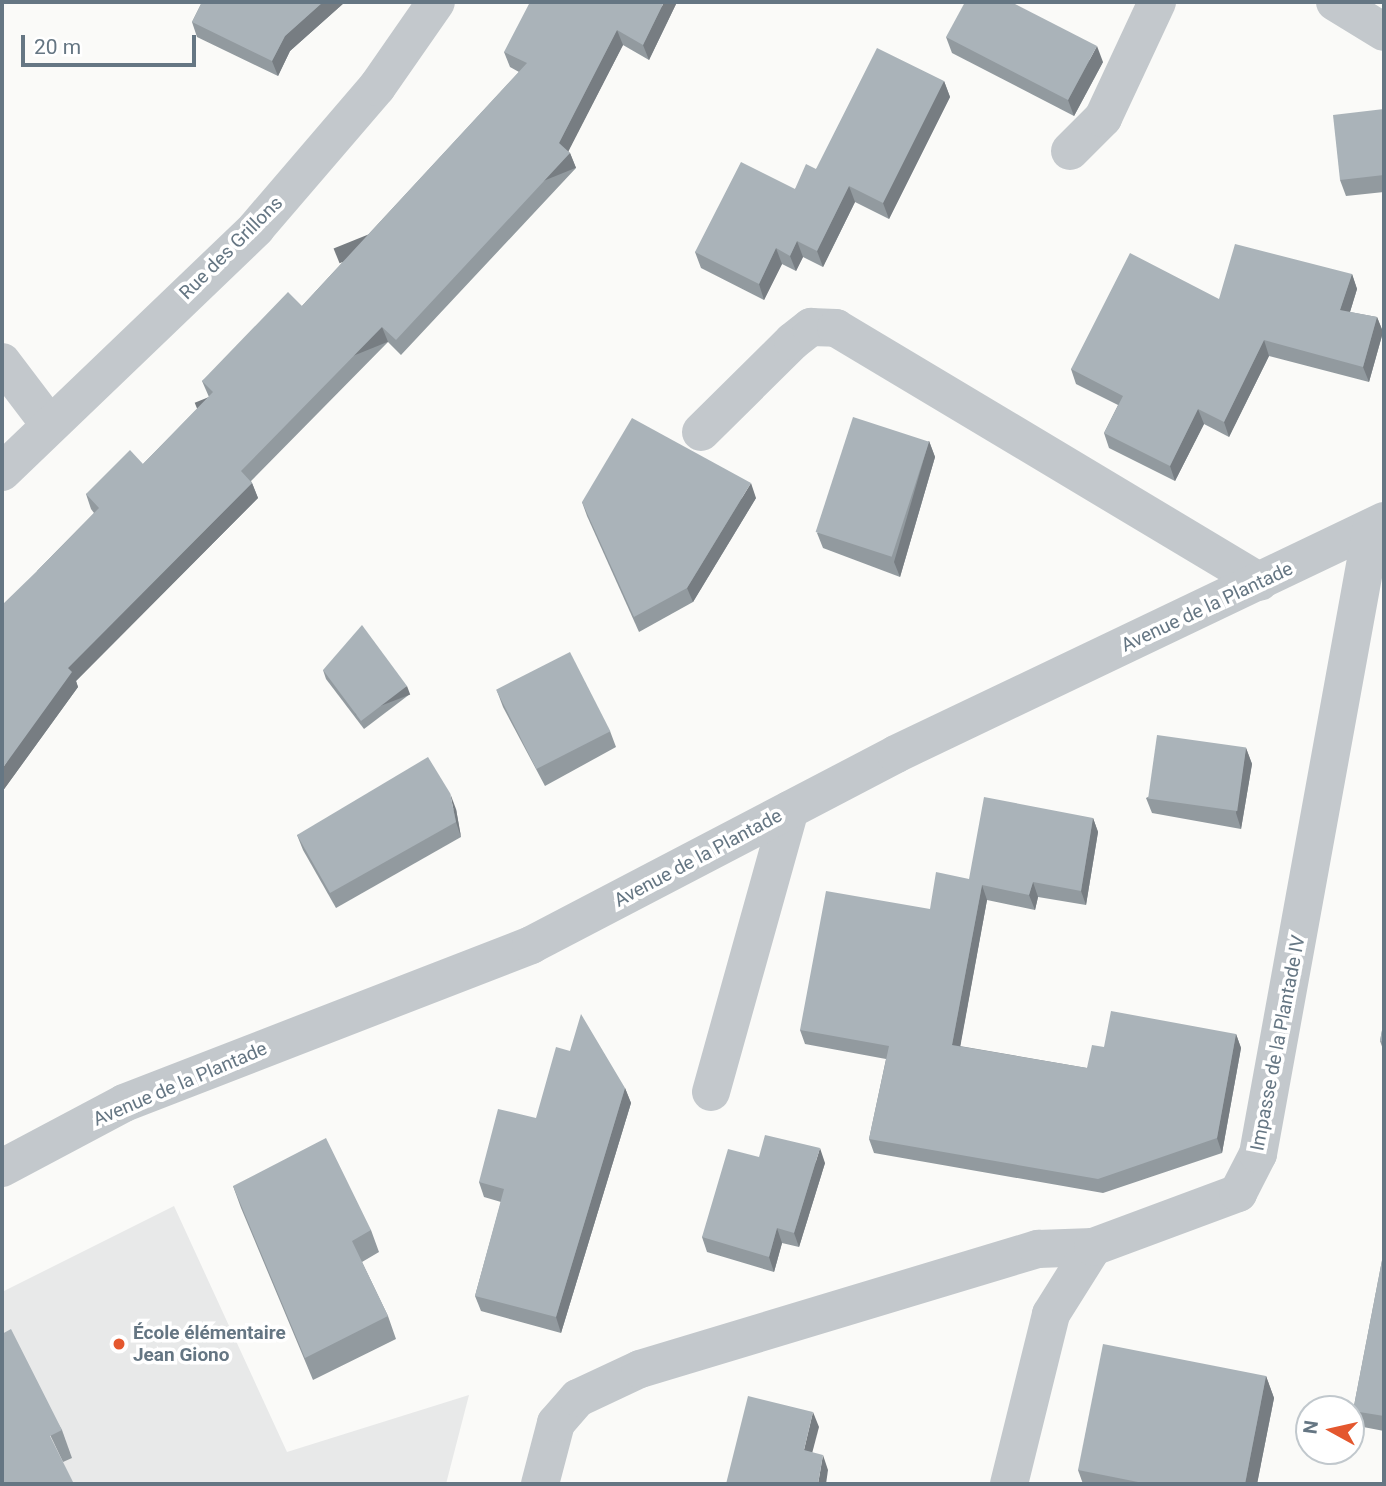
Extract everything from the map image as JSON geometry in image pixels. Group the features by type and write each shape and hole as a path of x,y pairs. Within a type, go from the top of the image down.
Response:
{"street":[{"name":"Rue des Grillons","path":"2,472 48,424 256,228 377,87 436,2"},
{"path":"1070,151 1103,118 1157,2"},
{"path":"1335,2 1384,32"},
{"path":"701,432 793,341 811,327 836,328 1260,582"},
{"path":"2,362 48,424"},
{"name":"Avenue de la Plantade","path":"2,1168 124,1103 531,946 790,810 1378,524"},
{"name":"Impasse de la Plantade IV","path":"540,1484 556,1423 578,1398 640,1369 1038,1250 1093,1247 1238,1193 1258,1154 1378,524"},
{"path":"711,1092 790,810"},
{"path":"1009,1484 1051,1314 1093,1247"}],"shaded area":[{"name":"École élémentaire Jean Giono","path":"174,1206 287,1452 469,1395 446,1484 2,1484 2,1292"}],"building":[{"path":"202,2 323,2 285,36 272,61 192,22"},
{"path":"530,2 664,2 643,45 617,30 559,143 570,153 396,340 382,327 241,471 252,483 68,668 72,672 2,769 2,605 99,508 86,494 130,450 143,464 213,392 202,381 288,292 302,306 527,63 504,52"},
{"path":"965,2 1011,2 1097,46 1068,100 946,37"},
{"path":"877,48 944,81 883,203 849,186 817,251 797,241 790,256 776,248 759,284 695,252 741,162 795,189 806,164 816,169"},
{"path":"1384,109 1384,175 1340,180 1333,115"},
{"path":"1235,244 1352,274 1340,310 1377,317 1363,367 1264,340 1224,422 1198,409 1170,466 1104,433 1123,396 1071,369 1130,253 1219,299"},
{"path":"853,417 929,442 892,557 816,532"},
{"path":"632,418 751,483 687,588 634,617 582,502"},
{"path":"362,625 407,686 361,721 323,670"},
{"path":"570,652 610,731 536,769 496,690"},
{"path":"1157,735 1246,748 1237,811 1148,798"},
{"path":"428,757 450,793 456,822 330,893 297,835"},
{"path":"984,797 1093,818 1081,891 1033,882 1029,895 982,885 952,1045 1087,1068 1092,1045 1104,1047 1111,1011 1236,1034 1217,1138 1098,1179 869,1139 889,1046 800,1030 826,891 930,909 936,872 969,879"},
{"path":"581,1014 625,1088 556,1317 475,1296 504,1189 479,1182 498,1109 536,1118 556,1047 570,1051"},
{"path":"1384,1020 1384,1042 1380,1041"},
{"path":"765,1135 820,1148 794,1233 777,1228 769,1257 702,1237 728,1149 759,1157"},
{"path":"326,1138 371,1230 352,1241 388,1316 305,1358 233,1186"},
{"path":"1384,1250 1384,1416 1365,1413 1365,1395 1356,1395"},
{"path":"11,1329 62,1430 50,1436 74,1484 2,1484 2,1334"},
{"path":"1103,1344 1266,1376 1245,1484 1148,1484 1078,1470"},
{"path":"748,1396 813,1412 804,1450 823,1455 818,1484 726,1484"}],"place":[{"name":"École élémentaire Jean Giono","path":"119,1344"}]}
